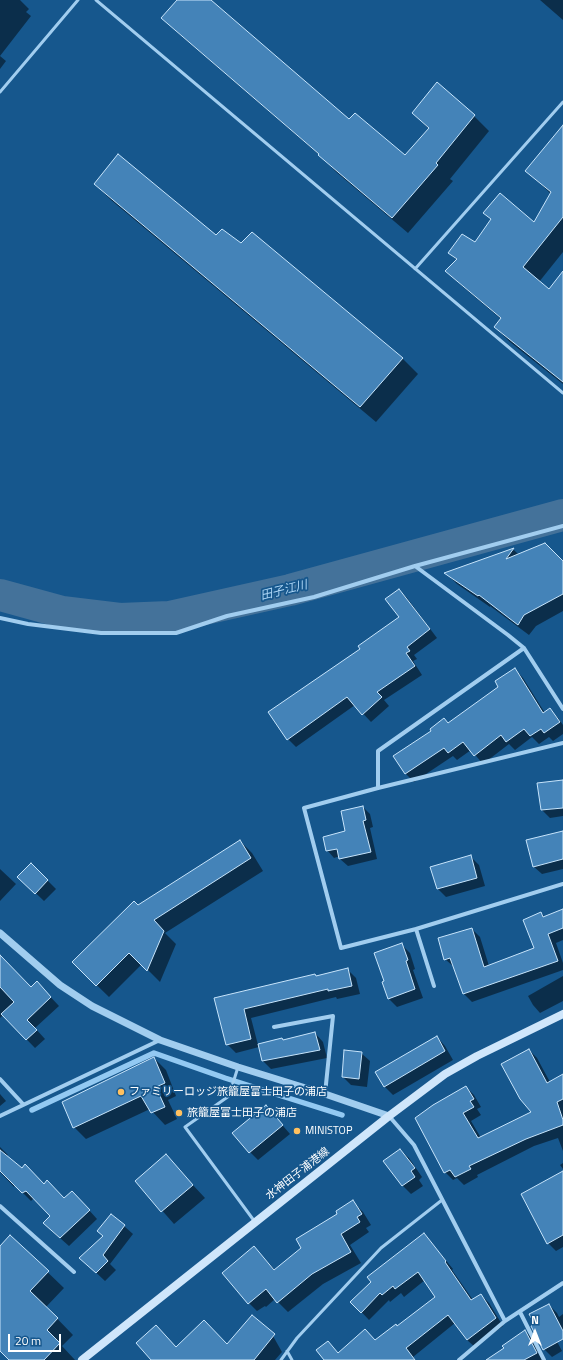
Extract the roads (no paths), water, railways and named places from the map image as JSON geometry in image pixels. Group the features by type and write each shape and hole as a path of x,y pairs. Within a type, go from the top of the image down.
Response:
{"main road":[{"name":"水神田子浦港線","path":"82,1360 389,1116 445,1074 477,1056 563,1014"}],"street":[{"path":"0,618 28,624 101,633 176,633 227,616 314,597 415,566 563,526"},
{"path":"415,566 524,648 563,709"},
{"path":"378,788 378,751 524,648"},
{"path":"563,743 378,788 304,808 341,948 416,930 563,884"},
{"path":"416,930 434,986"},
{"path":"0,933 66,989 92,1006 160,1040 389,1116 414,1145 505,1321"},
{"path":"274,1027 333,1016 325,1094"},
{"path":"0,1116 160,1040"},
{"path":"0,1079 23,1104"},
{"path":"0,1206 74,1272"},
{"path":"459,1360 505,1321 563,1283"},
{"path":"520,1312 544,1360"}],"lane":[{"path":"0,92 78,0"},
{"path":"96,0 563,393"},
{"path":"415,269 563,102"},
{"path":"238,1067 229,1096 185,1127 255,1222"},
{"path":"281,1360 297,1338 381,1248 442,1200"},
{"path":"287,1352 292,1360"}],"waterway":[{"name":"田子江川","path":"0,595 62,612 120,619 169,617 290,590 563,515"},
{"path":"32,1110 154,1053 225,1078 342,1115"}],"place":[{"name":"ファミリーロッジ旅籠屋富士田子の浦店","path":"121,1092"},
{"name":"旅籠屋富士田子の浦店","path":"179,1113"},
{"name":"MINISTOP","path":"297,1131"}]}
